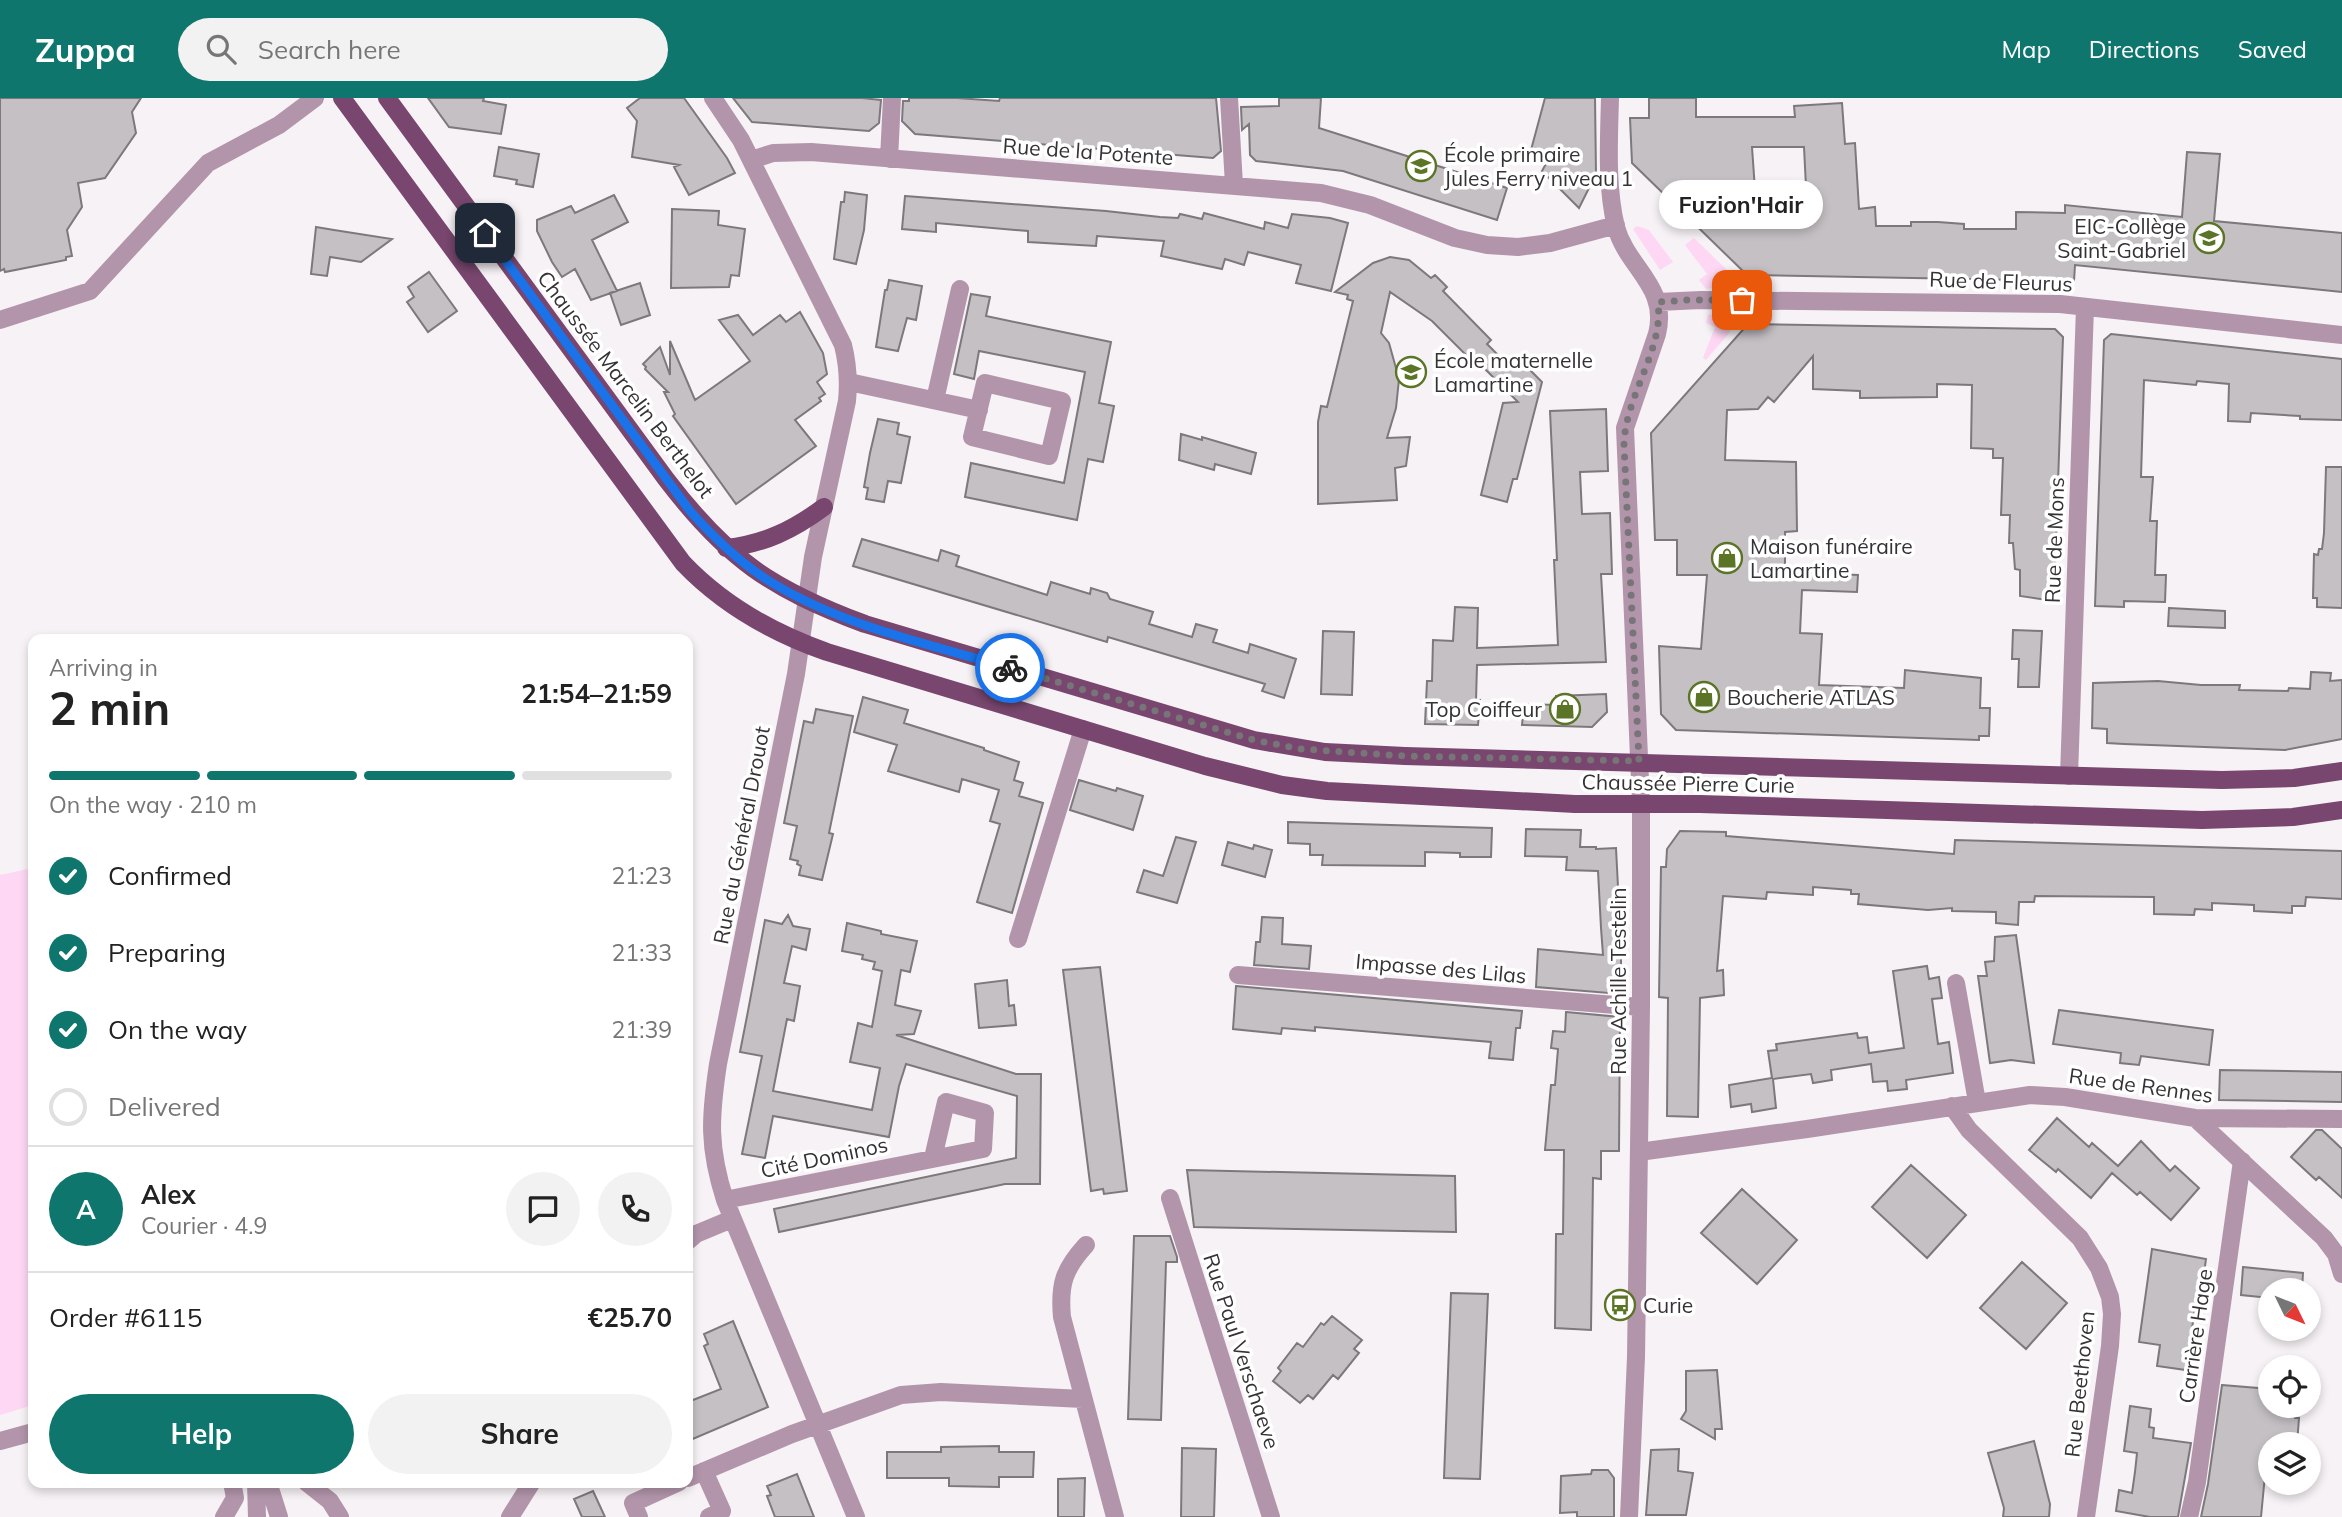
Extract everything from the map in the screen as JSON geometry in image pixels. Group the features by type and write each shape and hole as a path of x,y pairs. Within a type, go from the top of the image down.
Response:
{"main road":[{"path":"342,98 683,563 709,588 753,619 801,643"},
{"name":"Chaussée Marcelin Berthelot","path":"387,98 703,526 726,548 773,584 807,601"},
{"path":"726,548 751,545 776,536 799,526 824,507"},
{"name":"Chaussée Pierre Curie","path":"807,601 865,624 1187,721 1276,744 1352,754 2259,781 2342,771"},
{"name":"Chaussée Pierre Curie","path":"801,643 1247,777 1327,791 1575,804 2202,820 2293,817 2342,810"}],"street":[{"path":"0,320 89,291 208,163 279,124 315,98"},
{"path":"713,98 751,160"},
{"path":"889,159 892,98"},
{"path":"1229,98 1234,185"},
{"path":"1611,98 1610,191 1616,225 1627,252 1658,302"},
{"name":"Rue de la Potente","path":"751,160 773,153 792,151 1337,195 1455,238 1487,245 1518,247 1550,243 1616,225"},
{"name":"Rue du Général Drouot","path":"751,160 843,345 849,382 813,556 801,643 712,1103 712,1150 714,1165 732,1219 856,1517"},
{"path":"935,400 960,289"},
{"name":"Rue de Fleurus","path":"1658,302 1810,300 2060,304 2342,335"},
{"name":"Rue Achille Testelin","path":"1629,1517 1636,1357 1641,804 1624,445 1626,421 1657,334 1660,319 1658,302"},
{"name":"Rue de Mons","path":"2069,776 2085,307"},
{"path":"849,382 979,410"},
{"path":"985,383 1062,401 1049,456 972,437 979,410 985,383"},
{"path":"1018,939 1083,729"},
{"name":"Impasse des Lilas","path":"1238,975 1641,1007"},
{"path":"1956,983 1977,1102"},
{"name":"Rue de Rennes","path":"1639,1152 2030,1095 2047,1095 2195,1118 2342,1119"},
{"name":"Rue Beethoven","path":"1952,1106 1969,1129 2080,1238 2099,1268 2110,1297 2110,1346 2086,1517"},
{"path":"2195,1118 2332,1247 2342,1274"},
{"name":"Cité Dominos","path":"725,1200 933,1158"},
{"name":"Carrière Hage","path":"2189,1517 2199,1473 2242,1161"},
{"name":"Rue Paul Verschaeve","path":"1170,1198 1271,1517"},
{"path":"693,1237 732,1219"},
{"path":"1086,1245 1068,1267 1061,1291 1062,1317 1115,1517"},
{"path":"709,1517 722,1511 696,1475 818,1424 901,1395 925,1392 1083,1399"},
{"path":"0,1441 28,1434"},
{"path":"224,1517 235,1498 233,1488"},
{"path":"256,1488 257,1517"},
{"path":"270,1488 279,1517"},
{"path":"314,1488 330,1501 340,1517"},
{"path":"510,1517 528,1488"},
{"path":"639,1517 633,1503 666,1488"}],"shaded area":[{"path":"1637,226 1649,230 1673,262 1660,270 1633,229"},
{"path":"1694,238 1726,269 1726,280 1720,287 1706,289 1699,280 1707,274 1685,245"},
{"path":"1716,314 1729,322 1730,332 1706,360 1703,358 1715,327 1706,323 1708,315"},
{"path":"28,869 28,1407 0,1415 0,875"}],"building":[{"path":"0,98 141,98 132,112 136,133 105,178 78,183 82,207 67,230 72,256 66,257 66,260 0,271"},
{"path":"428,98 484,98 483,101 506,105 501,134 449,127"},
{"path":"640,98 684,98 735,173 689,195 674,167 679,165 632,157 637,121 627,108"},
{"path":"733,98 881,100 879,123 869,131 752,122"},
{"path":"909,98 999,101 1000,98 1216,98 1221,151 1213,158 915,134 902,121 903,101 909,101"},
{"path":"1279,98 1321,98 1319,128 1507,188 1497,220 1343,171 1256,161 1250,155 1249,124 1242,130 1241,107 1279,106"},
{"path":"1545,98 1595,98 1596,174 1579,208 1542,171 1549,158 1531,150"},
{"path":"1649,98 1696,98 1696,117 1795,117 1794,106 1842,103 1845,144 1855,143 1859,209 1875,207 1876,226 1911,226 1911,222 1938,222 1964,224 1964,229 2016,229 2016,212 2065,213 2065,205 2182,217 2187,152 2220,154 2214,221 2342,233 2342,292 2075,265 2074,281 1747,275 1632,163 1630,118 1649,118","holes":["1752,147 1804,147 1806,187 1755,190"]},
{"path":"499,147 539,154 533,187 516,184 517,180 494,176"},
{"path":"845,192 867,195 864,230 856,264 834,259 841,202 844,202"},
{"path":"614,195 628,222 592,240 617,291 591,300 575,269 562,277 537,231 537,220 571,206 575,213"},
{"path":"905,196 1160,217 1178,218 1180,214 1202,219 1204,213 1264,229 1265,222 1288,228 1292,214 1348,223 1331,291 1296,283 1301,265 1248,252 1244,265 1225,259 1222,269 1161,256 1164,241 1097,236 1096,246 1028,242 1028,231 936,223 936,232 902,229"},
{"path":"672,209 719,211 718,225 745,229 739,276 731,275 729,287 671,288"},
{"path":"316,227 392,239 361,262 330,257 327,276 311,274"},
{"path":"1390,257 1409,260 1431,278 1435,275 1447,287 1443,291 1491,340 1487,344 1513,370 1521,361 1542,382 1517,479 1513,479 1507,502 1481,495 1503,403 1518,402 1432,321 1390,292 1381,333 1389,343 1399,379 1396,408 1387,438 1410,437 1406,466 1395,468 1397,500 1318,504 1318,422 1321,406 1327,407 1353,301 1347,299 1348,295 1335,292 1373,263"},
{"path":"429,272 457,311 428,332 407,302 414,297 408,287"},
{"path":"889,280 922,286 916,320 907,318 898,351 876,347"},
{"path":"640,283 650,315 621,325 610,293"},
{"path":"971,294 990,297 986,316 1111,342 1099,403 1114,406 1103,462 1088,459 1077,520 965,497 971,463 1064,483 1085,372 979,351 974,379 954,374"},
{"path":"800,312 823,353 827,374 817,382 825,394 819,398 821,401 795,420 816,446 736,504 673,416 675,414 664,392 668,392 643,364 660,347 670,375 670,341 695,400 750,361 719,320 738,315 753,335 780,315 786,322"},
{"path":"1748,324 2055,329 2063,337 2054,601 2020,596 2020,570 2015,569 2013,543 2009,543 2010,515 2001,515 2003,458 1993,458 1993,449 1971,448 1972,385 1937,384 1937,397 1860,398 1860,391 1813,389 1813,356 1774,402 1768,397 1758,409 1727,410 1725,460 1796,462 1797,531 1785,532 1785,572 1858,575 1857,592 1802,590 1800,633 1822,634 1819,685 1904,688 1905,670 1981,678 1980,708 1990,708 1989,736 1979,736 1979,740 1676,730 1661,714 1659,646 1701,649 1707,575 1677,575 1677,540 1655,540 1651,433"},
{"path":"2111,334 2342,359 2342,420 2300,419 2300,416 2251,413 2250,422 2228,421 2229,384 2197,381 2196,385 2144,380 2141,477 2153,477 2150,521 2157,521 2155,575 2166,575 2165,602 2124,601 2124,607 2095,606 2104,340"},
{"path":"1606,409 1608,471 1580,472 1582,514 1610,513 1612,574 1601,574 1606,662 1477,665 1476,701 1480,700 1478,725 1425,724 1427,681 1432,681 1433,640 1453,641 1455,607 1478,608 1477,648 1558,645 1550,411"},
{"path":"878,419 899,423 897,434 910,437 901,483 888,481 884,502 866,499 868,488 864,487"},
{"path":"1181,434 1202,440 1202,437 1256,453 1251,474 1215,464 1214,470 1179,460"},
{"path":"2326,467 2342,467 2342,608 2317,607 2317,598 2313,598 2314,554 2318,555 2319,549 2322,549 2324,533"},
{"path":"862,539 938,561 941,550 959,556 956,566 1047,595 1051,582 1090,594 1091,588 1107,593 1110,599 1153,612 1149,624 1192,637 1196,624 1217,630 1213,642 1248,653 1250,644 1296,659 1284,698 1262,691 1265,684 1108,637 1107,642 853,566"},
{"path":"2169,608 2225,611 2225,628 2168,626"},
{"path":"2013,630 2042,631 2039,687 2018,687 2019,659 2012,659"},
{"path":"1323,631 1354,632 1352,695 1321,694"},
{"path":"2311,672 2331,673 2330,681 2342,680 2342,739 2285,750 2124,744 2107,743 2107,729 2092,728 2093,683 2158,681 2240,685 2239,690 2288,691 2289,688 2310,689"},
{"name":"Top Coiffeur","path":"1606,694 1607,712 1592,727 1522,725 1524,704 1556,705 1556,696"},
{"path":"863,697 908,710 904,723 1019,762 1014,780 1023,783 1019,796 1043,803 1012,913 977,902 1000,824 990,821 999,790 962,779 959,792 888,771 897,745 854,732"},
{"path":"816,709 853,716 829,833 833,834 822,880 799,875 801,866 797,864 798,861 790,859 797,826 784,823 804,721 813,723"},
{"path":"1079,780 1143,796 1133,830 1070,810"},
{"path":"1288,822 1492,828 1491,857 1460,857 1460,853 1425,852 1425,866 1322,865 1323,855 1310,855 1310,844 1288,843"},
{"path":"1526,829 1581,830 1580,847 1616,848 1621,994 1536,987 1538,949 1603,955 1598,871 1566,870 1567,857 1525,856"},
{"path":"1680,831 1726,832 1726,836 1954,854 1955,840 2342,851 2342,899 2306,897 2305,906 2292,906 2292,913 2254,911 2254,905 2212,903 2212,910 2195,909 2194,915 2154,914 2154,897 2035,896 2034,902 2019,902 2018,925 1996,923 1996,912 1858,904 1859,894 1851,894 1851,890 1813,887 1813,895 1767,892 1766,899 1723,896 1717,971 1723,970 1724,995 1700,998 1698,1117 1667,1116 1668,998 1659,997 1661,867 1666,867 1667,849"},
{"path":"1176,837 1196,842 1177,903 1137,892 1144,870 1163,876"},
{"path":"1228,842 1253,849 1254,845 1272,850 1265,877 1222,865"},
{"path":"788,915 793,926 810,929 806,950 792,946 784,983 800,986 794,1021 787,1019 773,1091 872,1110 880,1068 850,1062 858,1023 872,1027 882,971 873,969 875,962 862,959 863,955 842,951 847,923 881,931 881,934 917,941 910,972 901,970 895,1005 921,1011 914,1034 896,1035 1016,1074 1041,1074 1040,1184 1005,1184 779,1232 774,1209 1016,1158 1017,1096 906,1064 889,1137 773,1116 765,1158 742,1154 762,1056 740,1052 765,920 782,924"},
{"path":"1262,917 1283,918 1282,944 1311,946 1309,969 1254,965 1256,942 1260,942"},
{"path":"2016,935 2034,1063 2011,1060 1990,1063 1978,976 1987,976 1985,962 1994,961 1995,937"},
{"path":"1927,966 1929,979 1939,977 1942,998 1932,999 1938,1044 1949,1042 1953,1073 1906,1080 1907,1089 1888,1091 1887,1081 1873,1082 1871,1064 1831,1070 1832,1080 1813,1083 1811,1074 1773,1079 1776,1108 1752,1112 1751,1104 1731,1107 1729,1085 1772,1078 1768,1051 1777,1050 1776,1044 1857,1033 1858,1038 1867,1037 1869,1053 1904,1048 1893,971"},
{"path":"1100,967 1127,1191 1104,1194 1103,1189 1091,1191 1063,970"},
{"path":"1007,980 1009,1006 1014,1005 1016,1025 979,1028 975,984"},
{"path":"1236,986 1522,1011 1520,1028 1516,1028 1513,1060 1489,1058 1491,1042 1315,1027 1315,1031 1282,1028 1281,1034 1233,1029"},
{"path":"2059,1010 2213,1030 2209,1065 2141,1056 2139,1065 2120,1063 2121,1053 2053,1044"},
{"path":"1566,1012 1620,1017 1619,1151 1601,1151 1601,1179 1593,1178 1591,1330 1555,1328 1556,1234 1563,1234 1564,1150 1545,1150 1551,1085 1555,1085 1558,1049 1551,1048 1553,1031 1565,1032"},
{"path":"2220,1070 2342,1072 2342,1102 2219,1100"},
{"path":"2057,1118 2089,1147 2092,1143 2118,1166 2141,1141 2170,1171 2175,1166 2199,1188 2171,1220 2140,1192 2137,1195 2112,1173 2091,1198 2058,1169 2056,1172 2029,1150"},
{"path":"2316,1130 2322,1130 2342,1149 2342,1198 2319,1177 2316,1180 2291,1157"},
{"path":"1911,1165 1966,1215 1927,1258 1872,1207"},
{"path":"1187,1170 1455,1176 1456,1232 1194,1227"},
{"path":"1742,1189 1797,1240 1757,1284 1701,1233"},
{"path":"1134,1236 1170,1236 1177,1257 1177,1262 1166,1262 1161,1420 1128,1419"},
{"path":"2152,1249 2206,1259 2201,1295 2197,1294 2186,1370 2157,1366 2160,1345 2139,1342"},
{"path":"2022,1262 2067,1303 2026,1349 1980,1308"},
{"path":"2243,1267 2303,1273 2303,1278 2258,1278 2258,1297 2241,1295"},
{"path":"1451,1293 1488,1294 1480,1479 1444,1478"},
{"path":"1332,1316 1362,1340 1354,1349 1359,1353 1338,1379 1333,1375 1313,1399 1308,1395 1300,1403 1273,1381 1281,1371 1278,1368 1297,1343 1303,1347 1321,1323 1324,1325"},
{"path":"733,1321 768,1407 693,1439 693,1400 721,1389 704,1346 708,1344 704,1334"},
{"path":"1717,1370 1722,1429 1715,1429 1715,1439 1681,1419 1686,1411 1686,1371"},
{"path":"2222,1385 2258,1388 2258,1418 2299,1418 2298,1432 2258,1432 2258,1495 2263,1495 2261,1517 2201,1517"},
{"path":"2130,1406 2151,1409 2149,1427 2154,1428 2153,1438 2191,1443 2178,1517 2150,1517 2116,1511 2119,1490 2132,1493 2135,1472 2137,1453 2124,1451"},
{"path":"2034,1441 2050,1504 2049,1517 2003,1517 2004,1508 1988,1453"},
{"path":"999,1446 999,1452 1034,1452 1033,1477 999,1477 999,1487 949,1486 949,1478 887,1478 887,1452 941,1452 941,1447"},
{"path":"1182,1448 1216,1449 1214,1517 1181,1517"},
{"path":"1679,1449 1678,1471 1693,1473 1686,1515 1646,1515 1651,1450"},
{"path":"1592,1470 1608,1470 1614,1478 1614,1517 1577,1517 1577,1512 1560,1513 1561,1476 1591,1474"},
{"path":"797,1474 814,1517 775,1517 767,1496 771,1495 767,1486"},
{"path":"1085,1478 1084,1517 1058,1517 1058,1479"},
{"path":"593,1491 605,1517 582,1517 574,1499"}],"way so far":[{"path":"1010,668 1254,740 1301,749 1405,756 1639,761 1624,445 1626,421 1657,334 1660,319 1658,302 1742,300"}],"place":[{"name":"École primaire Jules Ferry niveau 1","path":"1421,166"},
{"name":"EIC-Collège Saint-Gabriel","path":"2209,238"},
{"name":"Fuzion'Hair","path":"1742,300"},
{"name":"École maternelle Lamartine","path":"1411,372"},
{"name":"Maison funéraire Lamartine","path":"1727,558"},
{"name":"Boucherie ATLAS","path":"1704,697"},
{"name":"Top Coiffeur","path":"1565,709"},
{"name":"Curie","path":"1620,1305"}],"route":[{"path":"485,233 690,511 726,548 773,584 835,613 1010,668"}]}
